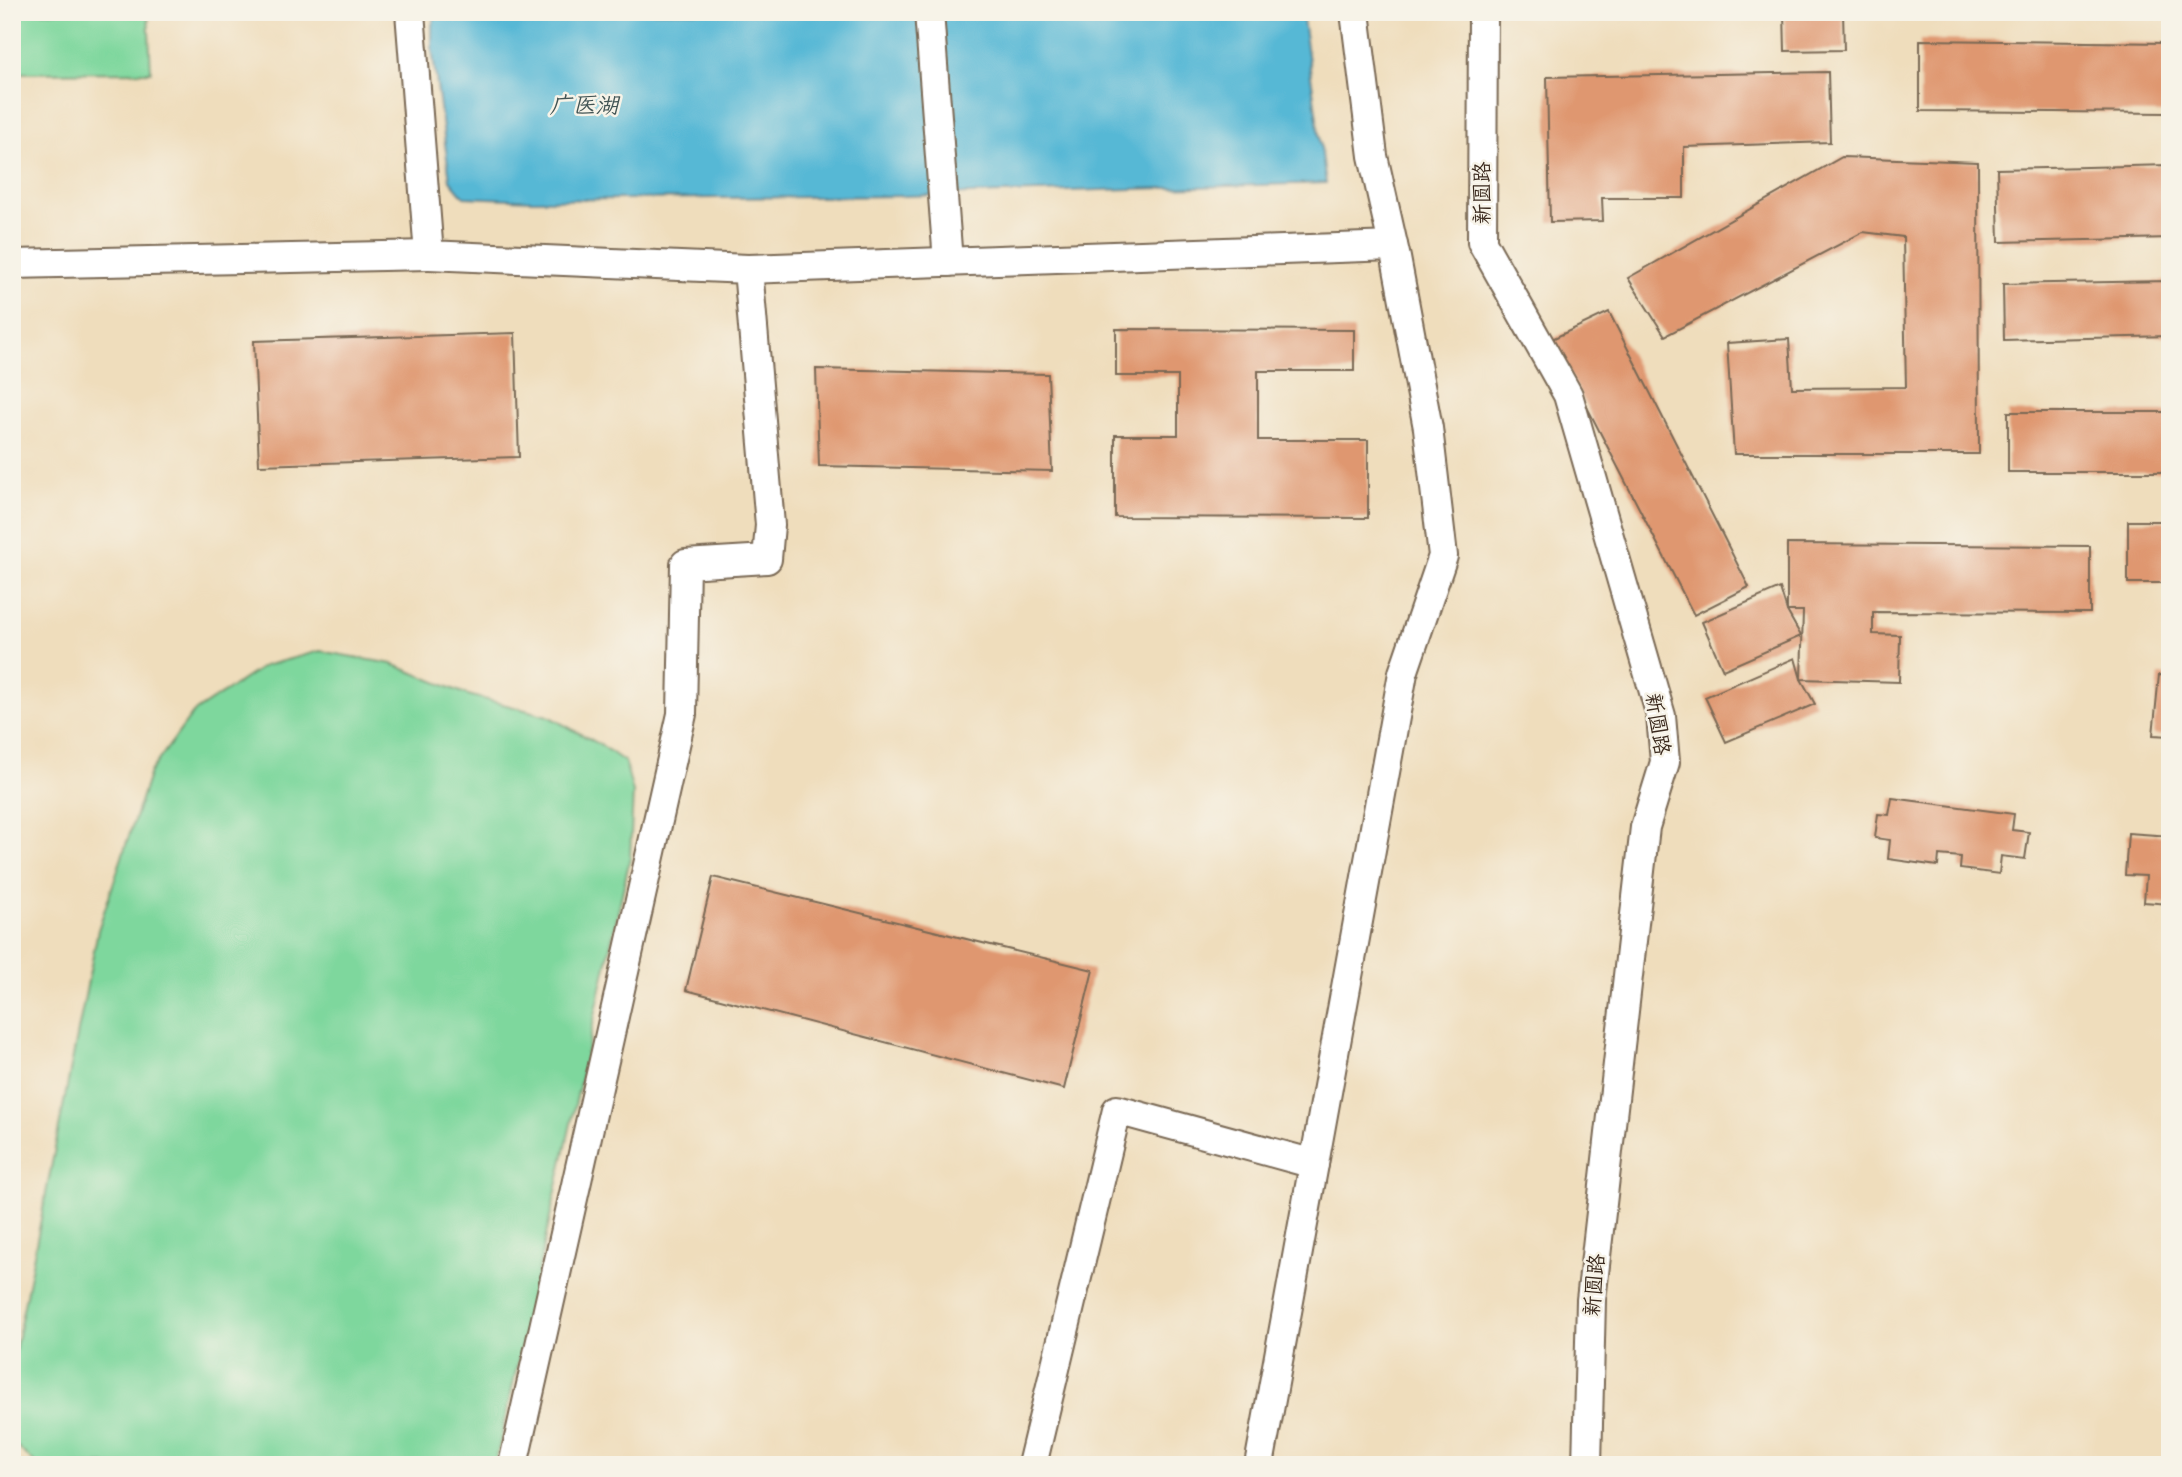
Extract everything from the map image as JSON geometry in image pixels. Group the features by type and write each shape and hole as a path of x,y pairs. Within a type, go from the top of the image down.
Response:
{"street":[{"path":"410,12 429,255"},
{"path":"929,12 948,262"},
{"path":"1259,1465 1403,673 1443,556 1429,428 1373,156 1355,12"},
{"name":"新圆路","path":"1483,12 1482,242 1568,395 1661,716 1665,762 1645,827 1591,1300 1587,1465"},
{"path":"12,264 429,255 748,269 1393,246"},
{"path":"513,1465 682,714 685,564 767,559 770,525 748,269"},
{"path":"1032,1465 1117,1110 1314,1164"}],"green space":[{"path":"12,12 148,12 151,72 12,73"},
{"path":"320,651 392,664 468,695 548,716 601,745 625,762 633,792 630,858 495,1465 37,1465 12,1442 12,1366 98,930 150,772 193,713 264,666"}],"water":[{"name":"广医湖","path":"437,12 1302,12 1326,183 904,196 532,200 464,197 450,180 432,49 432,25"}],"building":[{"path":"1784,12 1843,12 1844,50 1785,51"},
{"path":"1920,40 2167,43 2167,113 1920,111"},
{"path":"1828,72 1830,142 1684,147 1684,198 1602,198 1603,221 1550,222 1547,77"},
{"path":"1842,157 1978,162 1979,454 1734,454 1727,343 1789,339 1792,388 1906,387 1903,237 1863,232 1665,336 1628,278"},
{"path":"2170,165 2170,238 1999,242 1997,169"},
{"path":"2170,281 2170,336 2004,340 2003,284"},
{"path":"1609,312 1749,587 1694,615 1552,339"},
{"path":"1116,329 1354,330 1354,371 1258,371 1258,440 1368,440 1368,518 1115,517 1115,435 1178,435 1178,376 1116,376"},
{"path":"515,333 519,457 259,465 254,341"},
{"path":"816,369 1048,374 1052,471 819,466"},
{"path":"2008,412 2170,412 2170,472 2008,472"},
{"path":"2128,521 2170,521 2170,583 2128,583"},
{"path":"1787,544 2090,546 2090,613 1873,612 1873,634 1900,635 1899,682 1801,679 1803,611 1787,611"},
{"path":"1780,588 1787,611 1801,636 1723,670 1702,622"},
{"path":"1795,658 1801,679 1815,704 1726,742 1705,697"},
{"path":"2159,675 2170,676 2170,736 2153,735"},
{"path":"1892,798 2014,814 2012,830 2029,832 2025,859 2001,856 1999,874 1960,869 1961,857 1939,855 1938,866 1888,859 1890,840 1875,838 1878,814 1889,815"},
{"path":"2128,833 2170,836 2170,904 2144,902 2146,876 2125,875"},
{"path":"713,877 1093,970 1064,1089 686,990"}]}
